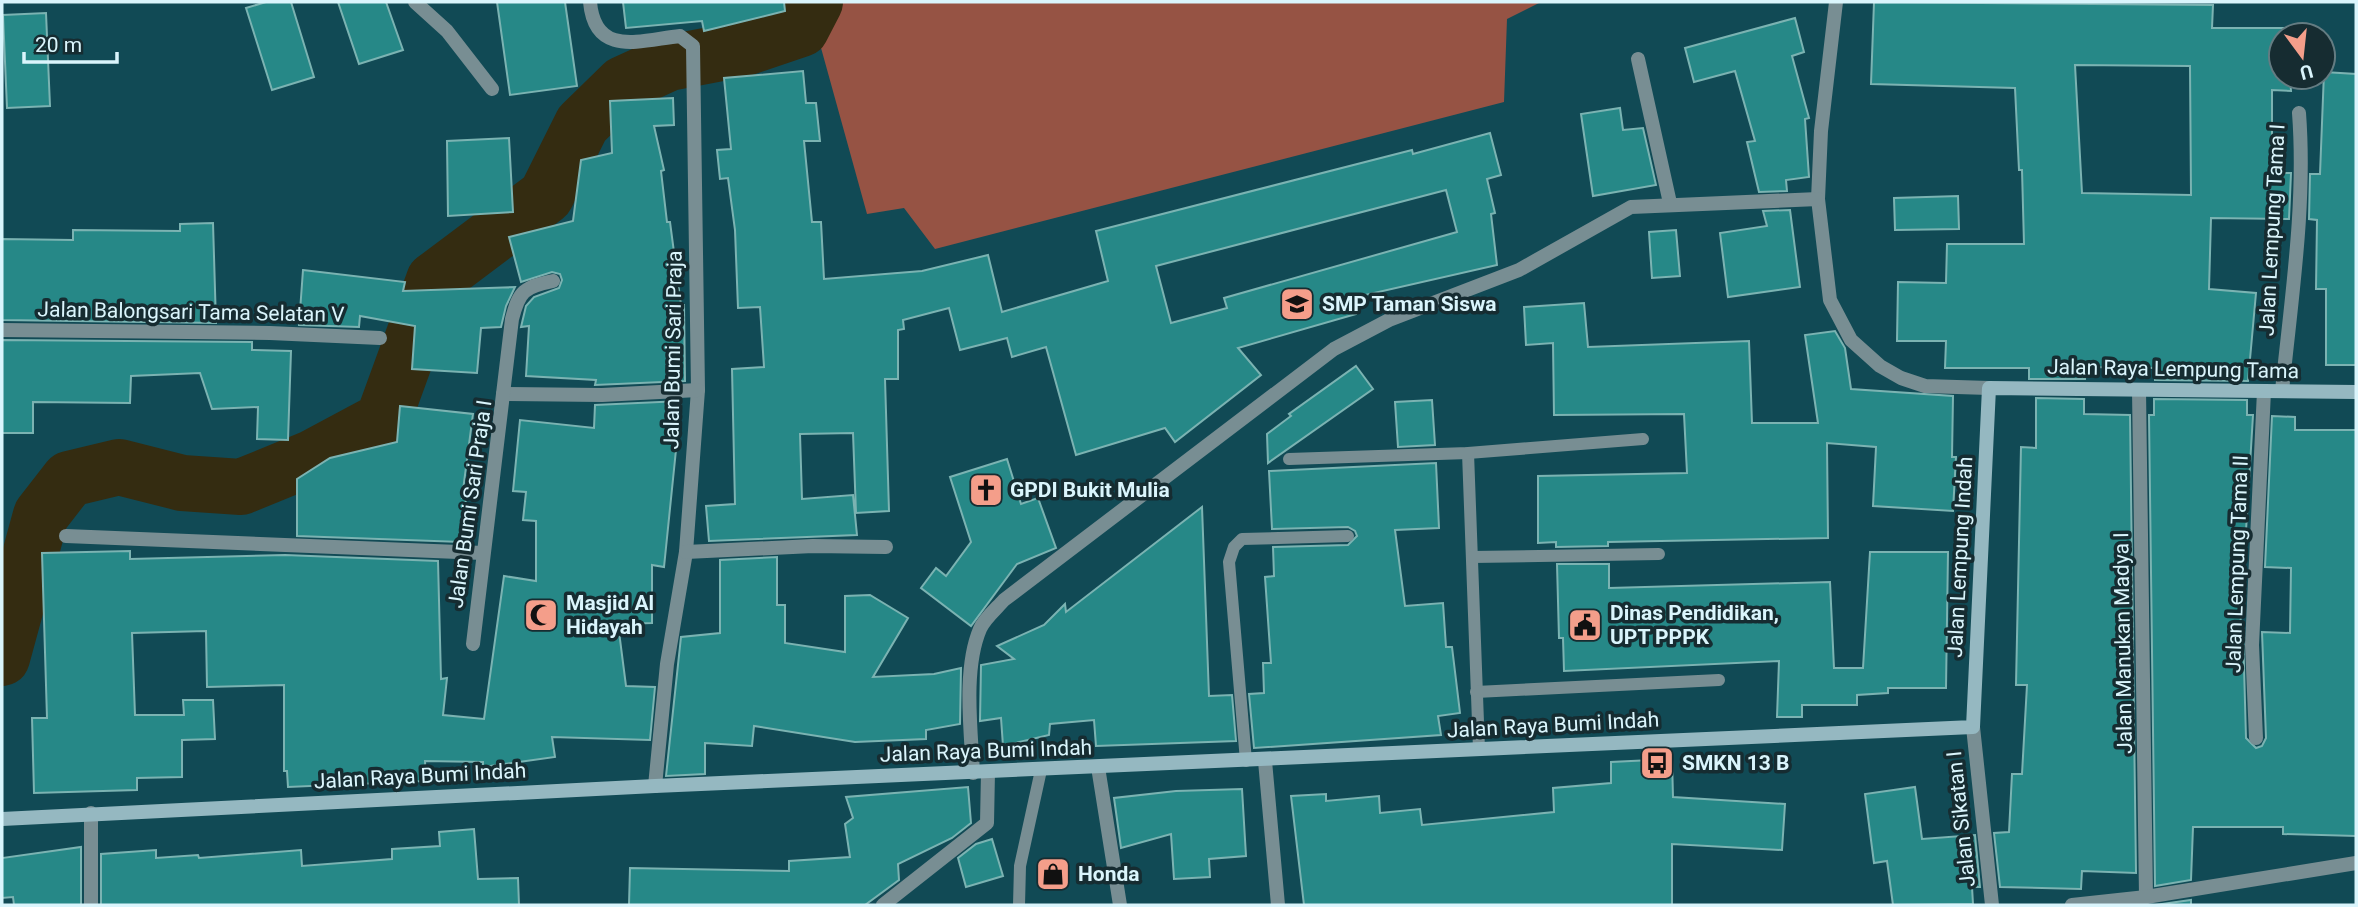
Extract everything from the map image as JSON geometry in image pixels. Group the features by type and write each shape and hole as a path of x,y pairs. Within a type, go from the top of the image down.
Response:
{"street":[{"path":"415,2 447,32 492,89"},
{"name":"Jalan Bumi Sari Praja","path":"590,2 594,23 599,31 619,43 680,36 694,46 698,390 685,552 667,664 655,786"},
{"path":"1836,2 1821,131 1818,199 1830,300 1851,340 1880,366 1901,378 1925,386 1989,388"},
{"path":"1638,59 1670,203"},
{"name":"Jalan Lempung Tama I","path":"2282,391 2301,145 2299,113"},
{"path":"883,905 987,823 970,702 973,656 980,628 1004,600 1334,349 1389,320 1519,270 1631,207 1670,203 1818,199"},
{"path":"503,394 518,296 533,285 553,281"},
{"name":"Jalan Balongsari Tama Selatan V","path":"2,330 270,332 380,338"},
{"name":"Jalan Raya Lempung Tama","path":"1989,388 2356,392"},
{"name":"Jalan Lempung Indah","path":"1973,727 1989,388"},
{"name":"Jalan Bumi Sari Praja I","path":"473,644 503,394 602,395 698,390"},
{"name":"Jalan Manukan Madya I","path":"2139,390 2146,897"},
{"name":"Jalan Lempung Tama II","path":"2256,738 2252,645 2264,391"},
{"path":"66,536 483,553"},
{"path":"685,552 813,546 886,547"},
{"name":"Jalan Raya Bumi Indah","path":"2,819 655,786 1265,761 1973,727"},
{"name":"Jalan Sikatan I","path":"1973,727 1992,905"},
{"path":"1265,761 1278,905"},
{"path":"1098,767 1120,905"},
{"path":"91,813 91,905"},
{"path":"2072,905 2146,897 2356,863"}],"lane":[{"path":"1289,459 1468,453 1643,439"},
{"path":"1468,453 1479,749"},
{"path":"1246,761 1229,562 1234,547 1242,540 1348,537"},
{"path":"1472,557 1659,554"},
{"path":"1476,692 1719,680"},
{"path":"1019,905 1020,866 1041,770"}],"shaded area":[{"path":"832,2 1541,2 1507,19 1504,102 935,249 904,208 867,214 818,37"}],"building":[{"path":"266,2 291,2 314,77 272,90 246,8"},
{"path":"338,2 386,2 403,50 359,64"},
{"path":"497,2 565,2 577,86 510,95"},
{"path":"623,2 784,2 785,11 704,31 702,21 626,28"},
{"path":"1874,2 2213,5 2212,28 2267,28 2267,91 2272,91 2272,173 2291,173 2289,219 2211,218 2209,289 2256,293 2248,381 2155,380 2155,368 2085,367 2085,379 2029,379 2029,368 1945,368 1946,341 1897,341 1898,282 1946,283 1947,244 2024,244 2022,170 2019,170 2015,88 1871,84","holes":["2075,65 2190,66 2191,195 2082,193"]},
{"path":"46,13 50,106 7,108 3,15"},
{"path":"1795,18 1804,52 1792,56 1809,118 1805,119 1809,177 1786,180 1787,191 1759,192 1747,142 1755,141 1735,71 1694,82 1685,48"},
{"path":"803,71 806,103 816,103 820,141 804,141 812,222 821,222 824,279 922,271 988,255 1002,312 1108,281 1096,231 1412,150 1413,154 1490,133 1501,175 1487,179 1495,213 1491,214 1497,265 1365,295 1365,298 1354,301 1356,314 1238,348 1261,375 1175,442 1165,428 1076,455 1046,347 1012,357 1007,338 960,350 949,308 903,320 904,329 898,330 898,379 885,379 889,511 856,513 853,433 800,434 802,499 853,495 857,535 709,541 706,506 735,504 732,369 764,367 760,307 738,308 735,230 728,178 720,179 717,150 731,149 724,78","holes":["1446,190 1457,232 1224,298 1227,308 1171,323 1156,266"]},
{"path":"2337,73 2356,74 2356,365 2326,365 2326,289 2316,289 2317,220 2309,219 2310,174 2320,174 2323,91 2337,91"},
{"path":"673,98 674,125 654,126 664,170 661,171 667,222 670,222 681,305 684,305 685,381 595,385 596,380 526,376 529,326 521,327 526,306 534,297 559,288 562,280 560,274 552,272 521,282 509,237 573,221 581,160 612,153 610,101"},
{"path":"1620,108 1623,130 1643,128 1656,185 1593,196 1581,114"},
{"path":"509,138 513,212 448,216 447,141"},
{"path":"1958,196 1959,229 1895,230 1894,198"},
{"path":"1790,210 1800,287 1728,297 1720,233 1767,226 1763,211"},
{"path":"213,223 216,323 2,320 2,239 73,240 73,230 180,231 180,224"},
{"path":"1676,230 1680,276 1652,278 1649,232"},
{"path":"303,270 405,282 403,291 515,287 506,306 501,327 481,328 477,373 412,369 415,326 360,316 359,327 299,325"},
{"path":"1584,303 1588,347 1749,341 1752,423 1818,423 1805,335 1835,331 1845,348 1851,389 1953,396 1952,457 1956,457 1953,511 1873,506 1876,447 1827,443 1828,538 1608,542 1608,546 1556,547 1556,542 1538,543 1538,476 1687,473 1684,414 1554,415 1553,343 1526,345 1524,307"},
{"path":"2,340 252,342 252,350 291,351 288,440 257,439 258,407 212,409 200,373 131,376 130,403 33,402 33,433 2,433"},
{"path":"1356,366 1373,389 1268,463 1267,434 1291,416 1289,414"},
{"path":"2036,398 2084,399 2084,414 2130,415 2136,873 2082,871 2081,889 2000,887 1994,833 2009,832 2012,774 2022,774 2027,685 2016,685 2021,447 2036,448"},
{"path":"2154,399 2247,400 2247,415 2253,415 2240,630 2243,630 2246,738 2256,748 2262,746 2266,738 2262,632 2290,633 2291,568 2265,567 2272,416 2295,417 2295,430 2356,430 2356,836 2283,834 2283,827 2193,827 2191,880 2155,886 2149,415 2154,415"},
{"path":"1432,400 1435,445 1398,447 1395,402"},
{"path":"681,401 664,567 652,565 652,623 618,624 626,686 655,687 650,740 552,737 555,757 483,767 483,762 425,761 426,781 288,787 287,771 284,771 284,685 207,687 206,631 132,633 135,715 184,715 183,700 213,700 215,739 182,740 182,777 137,778 137,790 34,793 32,718 47,718 42,553 130,551 130,559 285,555 438,561 441,679 447,678 443,715 484,719 504,576 536,581 536,521 523,520 526,492 513,491 520,420 594,428 595,405"},
{"path":"400,406 473,414 462,498 466,498 461,542 297,536 297,479 330,458 397,442"},
{"path":"1007,459 1021,504 1038,498 1056,548 1017,564 971,626 921,588 936,568 946,576 971,542 950,477"},
{"path":"1436,463 1439,528 1395,530 1405,606 1443,603 1446,647 1452,647 1460,713 1438,716 1441,735 1254,748 1249,694 1264,693 1263,663 1271,663 1265,577 1274,576 1273,547 1348,545 1357,536 1355,531 1348,527 1272,529 1269,471"},
{"path":"1202,507 1209,696 1232,695 1236,741 1096,746 1094,720 1050,724 1049,735 1003,746 1001,718 980,721 981,665 1014,659 997,646 1044,625 1065,604 1066,612"},
{"path":"1870,552 1948,552 1946,688 1888,688 1888,693 1857,695 1857,705 1802,705 1802,717 1777,717 1779,661 1564,671 1563,638 1559,638 1557,564 1609,564 1609,588 1830,582 1834,668 1863,668"},
{"path":"777,557 777,605 785,605 785,643 845,652 845,596 870,595 908,618 873,677 934,674 961,668 960,724 926,730 926,739 855,742 754,726 752,746 705,743 705,774 666,776 681,637 720,633 720,560"},
{"path":"1672,759 1673,797 1785,804 1782,850 1672,844 1672,905 1304,905 1291,796 1326,794 1326,801 1379,796 1380,813 1420,809 1422,825 1554,812 1553,788 1611,783 1611,762"},
{"path":"968,787 971,823 952,838 898,864 899,880 865,905 629,905 630,868 789,871 789,861 850,857 845,824 853,818 846,797"},
{"path":"1915,787 1922,839 1975,835 1980,887 1972,887 1973,904 1893,905 1887,861 1874,863 1865,794"},
{"path":"1242,789 1246,856 1209,859 1210,877 1174,879 1171,834 1121,848 1114,798 1176,791"},
{"path":"474,829 478,879 518,878 519,905 101,905 101,854 156,850 156,858 198,855 199,858 301,850 302,866 392,859 392,849 440,846 439,832"},
{"path":"992,839 1003,876 966,887 958,858 976,844"},
{"path":"81,847 81,905 14,905 13,897 2,898 2,858"},
{"path":"2191,900 2191,905 2155,905"}],"waterway":[{"path":"2,658 41,515 69,479 119,467 182,483 241,487 312,458 383,420 434,280 546,196 582,124 623,84 669,63 742,49 801,29 815,2"}],"place":[{"name":"SMP Taman Siswa","path":"1297,304"},
{"name":"GPDI Bukit Mulia","path":"986,490"},
{"name":"Masjid Al Hidayah","path":"541,615"},
{"name":"Dinas Pendidikan, UPT PPPK","path":"1585,625"},
{"name":"SMKN 13 B","path":"1657,763"},
{"name":"Honda","path":"1053,874"}]}
